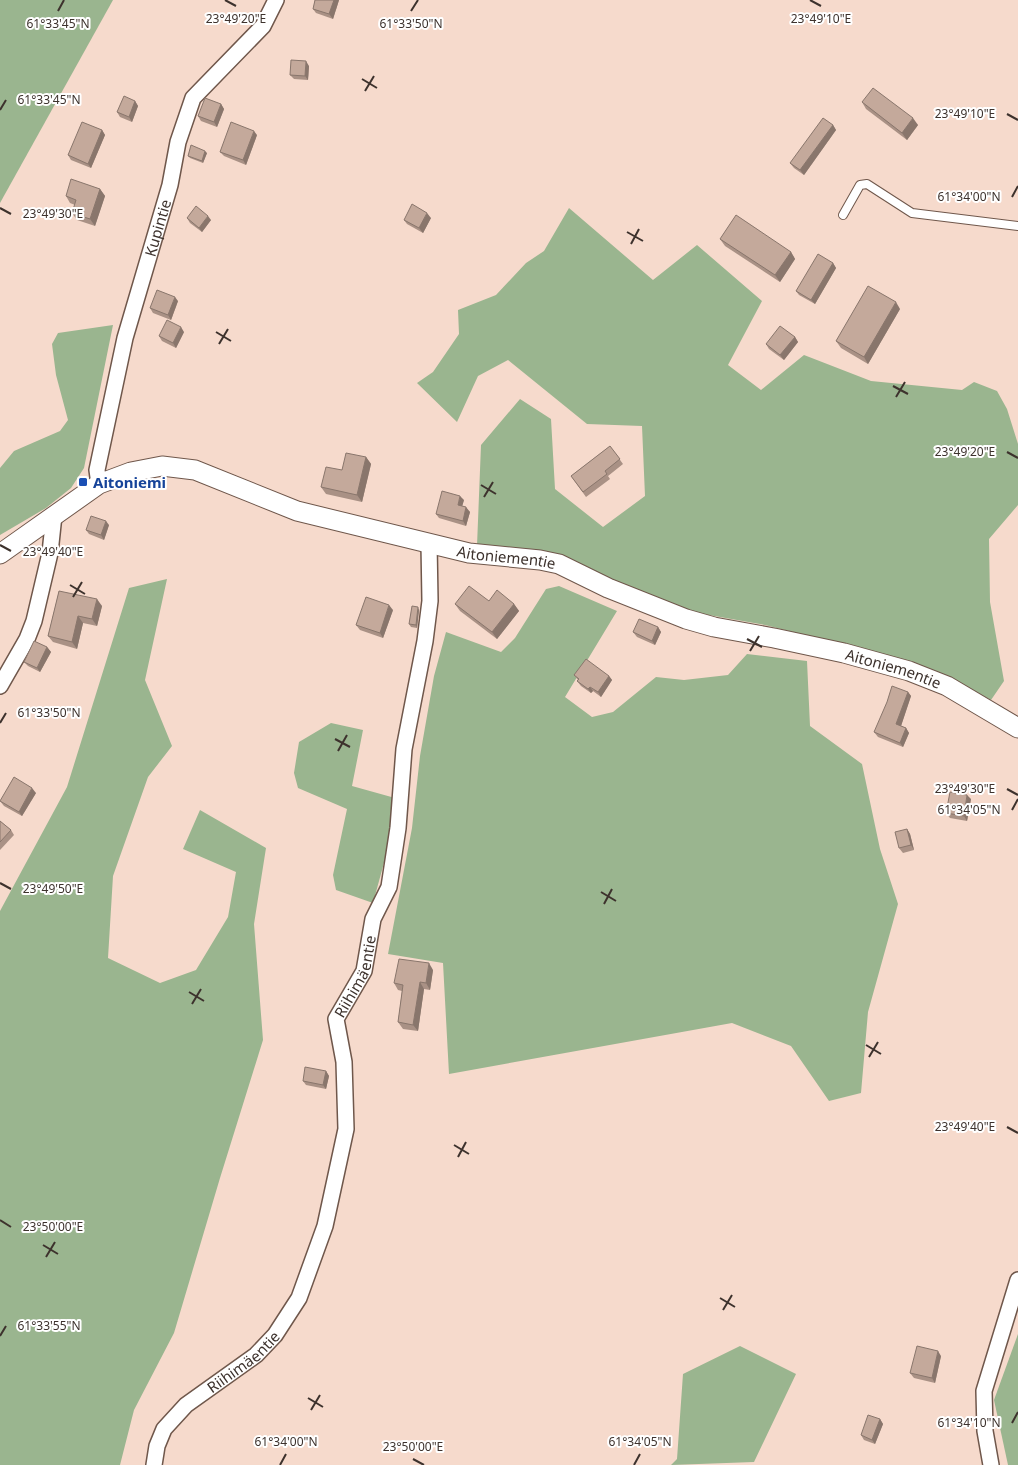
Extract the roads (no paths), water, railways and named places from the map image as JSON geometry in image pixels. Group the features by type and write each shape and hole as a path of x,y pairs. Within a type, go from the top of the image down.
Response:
{"street":[{"name":"Kupintie","path":"99,484 97,470 124,338 170,185 178,142 193,98 263,26 276,0"},
{"name":"Aitoniementie","path":"0,554 99,484 131,472 162,466 195,470 297,511 469,553 540,560 559,564 608,588 686,620 844,653 909,671 947,686 1018,728"},
{"path":"0,686 27,639 34,620 50,553 54,515"},
{"name":"Riihimäentie","path":"154,1465 157,1446 164,1429 186,1405 256,1355 275,1335 299,1298 325,1226 346,1129 344,1062 336,1019 364,971 373,918 388,886 398,828 404,749 425,641 430,600 429,543"},
{"path":"992,1465 985,1431 984,1390 1018,1280"}],"lane":[{"path":"843,215 860,185 868,184 912,213 1018,226"}],"place":[{"name":"Aitoniemi","path":"83,482"}]}
